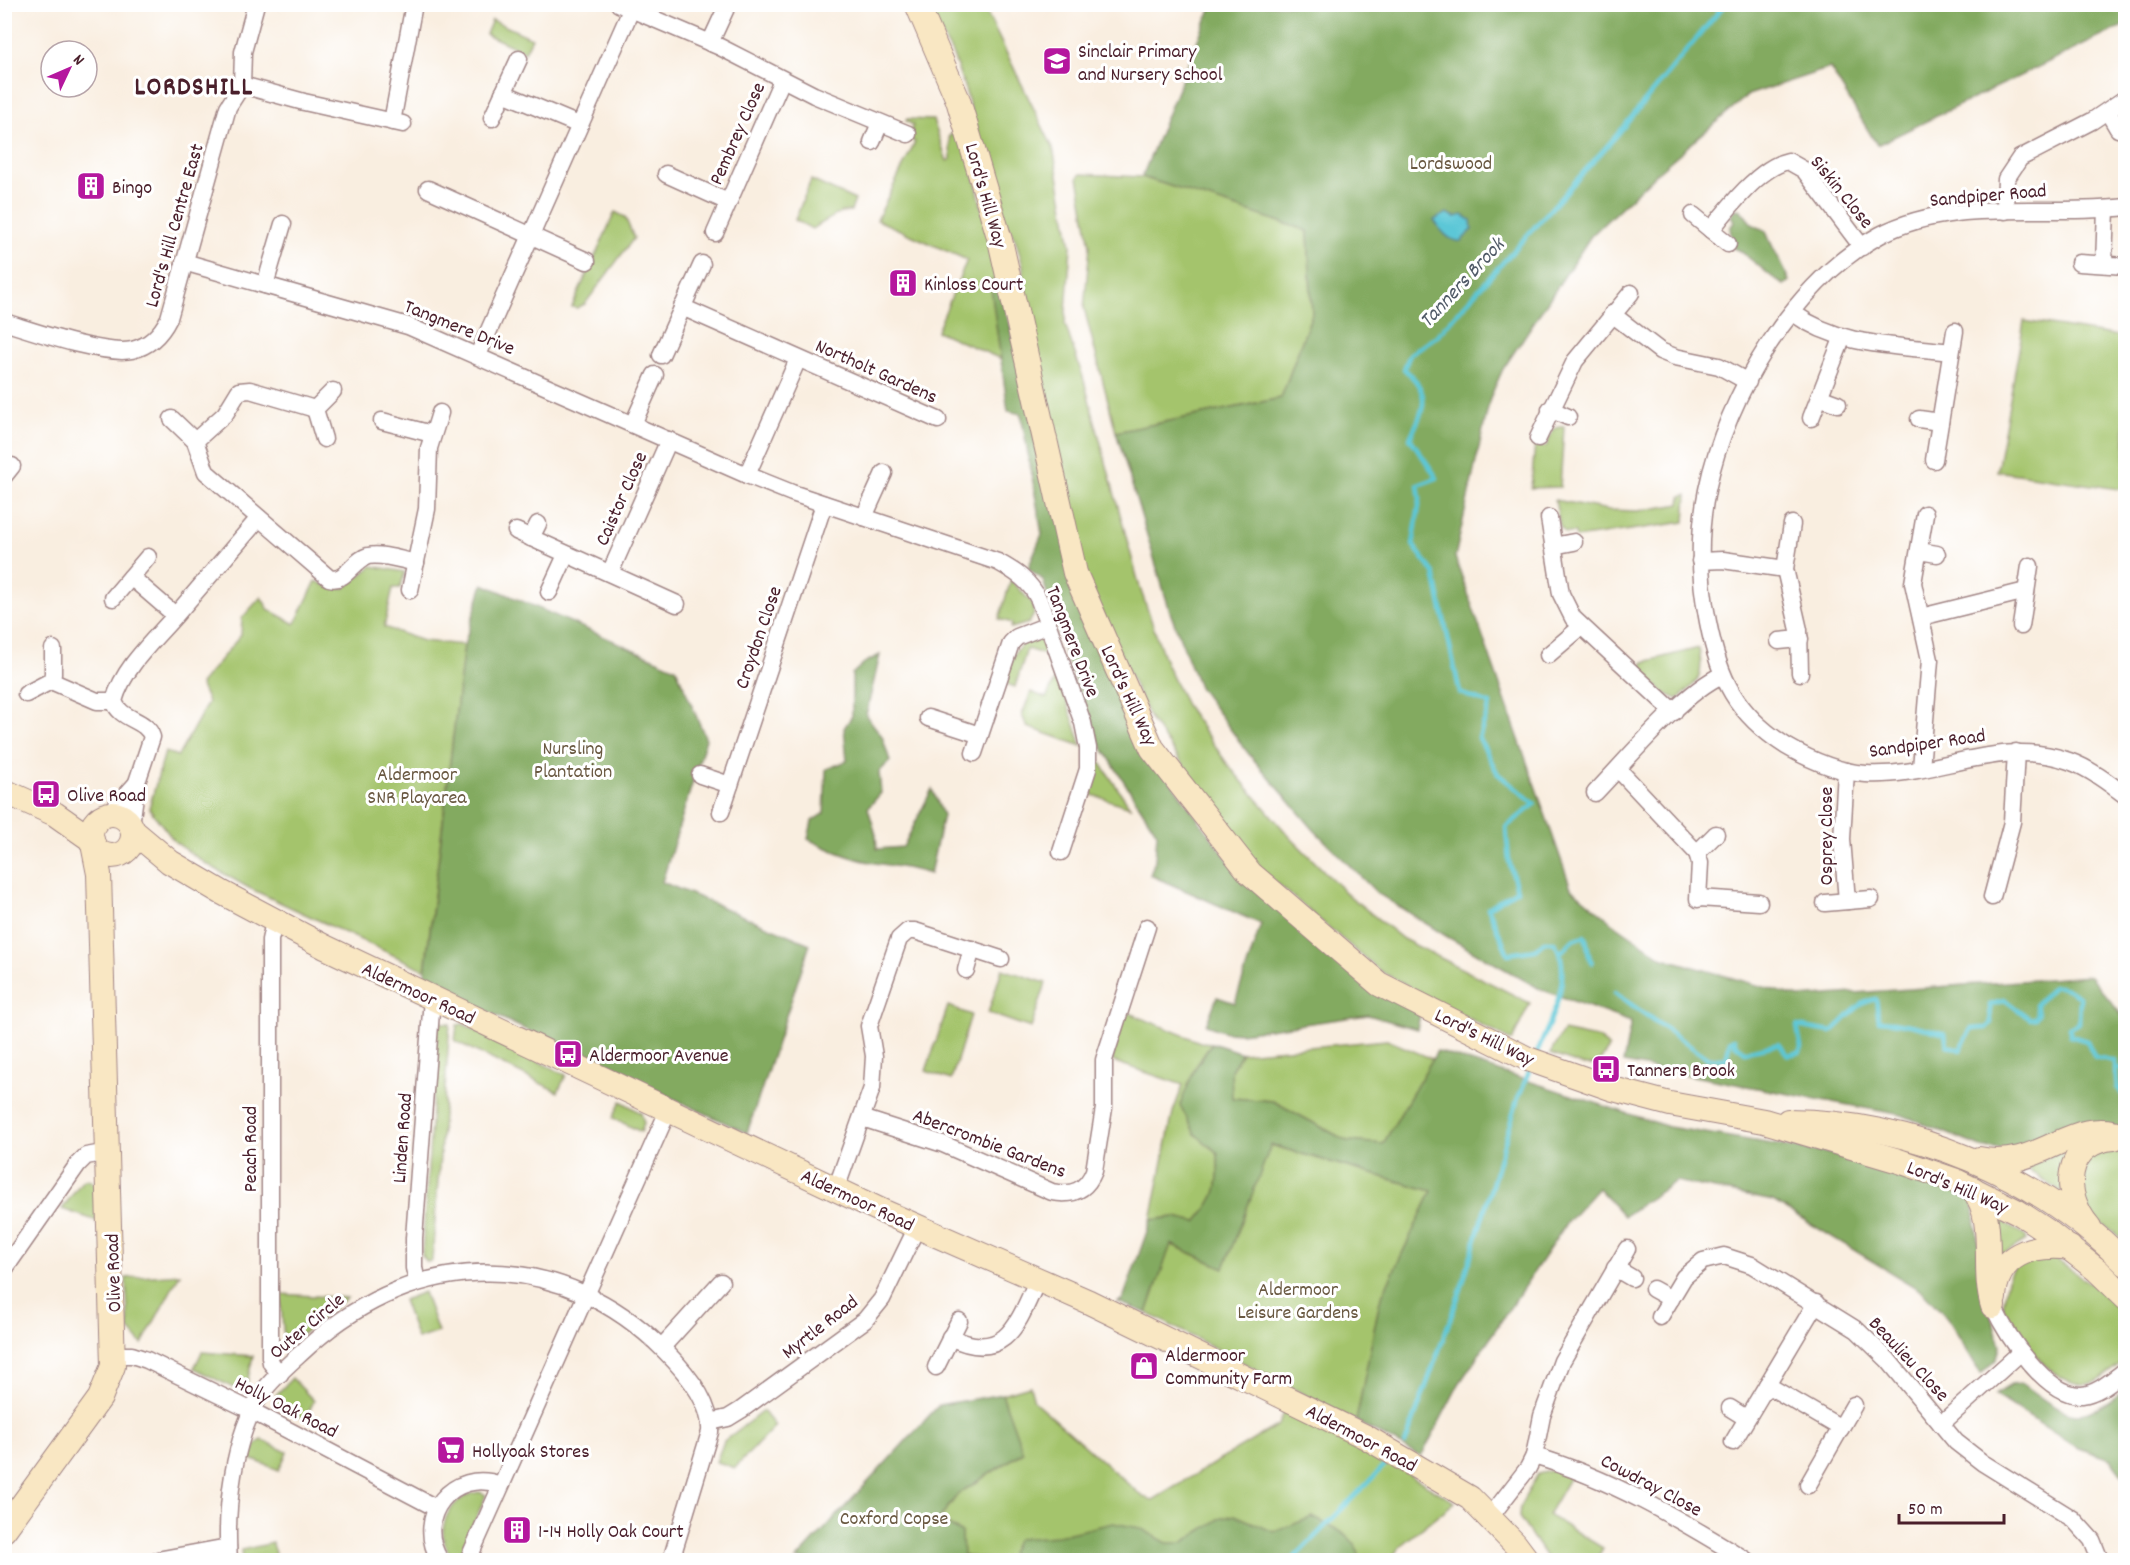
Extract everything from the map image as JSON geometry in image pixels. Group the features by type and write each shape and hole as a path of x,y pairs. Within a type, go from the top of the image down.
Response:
{"street":[{"name":"Lord's Hill Centre East","path":"4,322 99,348 120,351 136,349 150,342 166,325 228,107 242,85 243,52 256,4"},
{"path":"710,44 728,4"},
{"name":"Lord's Hill Way","path":"917,4 958,100 997,229 1075,573 1152,748 1250,873 1379,984 1516,1053 1613,1089 1670,1104 1764,1121 1899,1161 1973,1189 2018,1212 2070,1248 2126,1298"},
{"path":"242,85 398,123 411,5"},
{"path":"478,355 579,125 625,8"},
{"name":"Pembrey Close","path":"625,8 710,44 782,80 908,134"},
{"path":"492,118 519,59"},
{"name":"Pembrey Close","path":"715,232 782,80"},
{"path":"503,93 579,125"},
{"path":"2005,211 2006,179 2020,158 2108,112 2126,98"},
{"path":"2108,112 2118,129"},
{"path":"872,142 880,123"},
{"name":"Siskin Close","path":"1711,230 1754,182 1776,165 1788,161 1804,170 1862,247"},
{"name":"Pembrey Close","path":"666,174 728,202"},
{"path":"428,189 587,261"},
{"name":"Sandpiper Road","path":"2126,207 1963,213 1913,223 1894,229 1862,247 1823,278 1765,351 1726,429 1712,472 1704,508 1700,561 1706,613 1722,675 1737,702 1767,732 1807,757 1846,771 1867,774 1921,768 1980,755 2016,752 2070,761 2126,796"},
{"path":"2104,264 2106,209"},
{"path":"1693,215 1728,244"},
{"path":"265,285 283,224"},
{"name":"Tangmere Drive","path":"184,262 408,326 747,475 824,504 998,562 1012,570 1035,592 1083,723 1089,759 1061,852"},
{"path":"2079,263 2126,266"},
{"path":"661,355 702,264"},
{"path":"1538,438 1575,360 1631,293"},
{"name":"Northolt Gardens","path":"682,307 938,420"},
{"path":"1793,313 1842,339 1951,352"},
{"path":"1612,314 1660,351 1675,357 1719,366 1748,382"},
{"path":"1934,460 1955,331"},
{"path":"1811,418 1842,339"},
{"name":"Northolt Gardens","path":"747,475 798,359"},
{"path":"633,424 655,375"},
{"path":"195,441 211,429 239,391 250,390 315,409"},
{"path":"315,409 333,391"},
{"path":"1819,397 1838,404"},
{"path":"315,409 324,439"},
{"path":"1550,409 1568,417"},
{"path":"410,590 427,509 427,463 432,434 440,413"},
{"path":"172,419 195,441 206,472 333,579 344,576 358,561 372,555 416,563"},
{"path":"1919,419 1940,422"},
{"path":"382,421 432,434"},
{"name":"Caistor Close","path":"610,573 669,440"},
{"path":"864,517 884,473"},
{"name":"Croydon Close","path":"721,812 824,504"},
{"path":"1921,768 1930,660 1913,584 1925,514"},
{"path":"114,701 134,664 259,518"},
{"path":"1549,518 1561,594 1568,609 1581,627 1674,712"},
{"path":"1792,524 1785,569 1800,639 1800,673"},
{"name":"Caistor Close","path":"529,531 566,555 677,604"},
{"path":"1553,546 1574,542"},
{"path":"1918,551 1937,554"},
{"path":"549,592 566,555"},
{"path":"113,598 148,557"},
{"path":"1700,561 1723,560 1785,569"},
{"path":"2021,626 2030,566"},
{"path":"131,577 176,615"},
{"path":"1921,617 2026,591"},
{"path":"974,753 1011,643 1017,637 1048,625"},
{"path":"1548,655 1581,627"},
{"path":"1779,641 1800,639"},
{"path":"26,694 51,681 53,649"},
{"path":"1595,793 1674,712 1698,690 1722,675"},
{"path":"51,681 97,701 114,701"},
{"path":"99,874 126,841 137,782 152,737 147,728 119,712 114,701"},
{"path":"928,718 980,735"},
{"path":"1992,897 2013,822 2016,752"},
{"path":"1618,769 1697,853 1700,863 1699,898 1759,902"},
{"name":"Osprey Close","path":"1846,771 1842,838 1847,901"},
{"path":"700,775 730,785"},
{"path":"93,842 93,826 137,782"},
{"path":"4,790 55,814 93,842 103,854 126,841"},
{"path":"55,814 122,816 126,841"},
{"path":"1697,853 1716,834"},
{"name":"Aldermoor Road","path":"126,841 170,862 274,922 432,998 917,1227 1038,1279 1366,1437 1433,1474 1470,1498 1490,1517 1527,1560"},
{"name":"Olive Road","path":"4,1530 100,1398 110,1377 114,1355 99,874 93,842"},
{"name":"Osprey Close","path":"1825,903 1871,899"},
{"name":"Peach Road","path":"274,922 270,940 270,1357 271,1363 280,1374"},
{"name":"Abercrombie Gardens","path":"862,1118 943,1144 1052,1192 1065,1195 1079,1190 1090,1180 1094,1171 1104,1108 1104,1060 1147,927"},
{"path":"836,1189 862,1118 874,1077 869,1026 899,939 908,931 915,931 1001,959"},
{"path":"966,970 972,950"},
{"name":"Linden Road","path":"417,1281 414,1268 414,1238 432,998"},
{"path":"468,1560 668,1111"},
{"name":"Lord's Hill Way","path":"1764,1121 1819,1121 1850,1125 1921,1141 1953,1153 2021,1185 2077,1221 2126,1264"},
{"path":"1953,1153 1982,1160 2009,1162 2039,1153 2092,1129 2106,1129 2126,1137"},
{"path":"2103,1242 2075,1207 2071,1193 2072,1168 2086,1148 2109,1139 2126,1137"},
{"path":"4,1270 78,1164 86,1156 109,1152"},
{"path":"1973,1189 1981,1199 1986,1214 1987,1271 1993,1306 2001,1325 2021,1352 2051,1382 2072,1394 2092,1393 2126,1370"},
{"name":"Myrtle Road","path":"710,1422 728,1418 741,1410 865,1320 882,1299 917,1227"},
{"path":"1993,1306 1998,1277 2015,1255 2030,1248 2050,1245 2070,1248"},
{"path":"1490,1517 1521,1479 1534,1456 1542,1416 1557,1372 1577,1330 1627,1249"},
{"name":"Beaulieu Close","path":"1660,1317 1695,1266 1703,1261 1724,1256 1743,1260 1816,1303 1870,1341 1941,1424 1973,1456 2073,1519 2092,1540 2100,1560"},
{"path":"1615,1268 1632,1278"},
{"name":"Outer Circle","path":"157,1560 229,1554 230,1491 240,1448 262,1393 280,1374 347,1316 382,1295 417,1281 457,1274 501,1274 547,1281 586,1293 625,1316 662,1347 693,1385 710,1422"},
{"path":"950,1338 973,1346 1000,1341 1011,1334 1038,1279"},
{"path":"662,1347 721,1282"},
{"path":"1653,1289 1671,1299"},
{"path":"1732,1442 1816,1303"},
{"path":"936,1367 959,1321"},
{"path":"1941,1424 2021,1352"},
{"name":"Holly Oak Road","path":"114,1355 132,1355 147,1360 253,1412 436,1508"},
{"path":"1767,1385 1841,1428"},
{"path":"1808,1485 1854,1405"},
{"path":"1730,1408 1746,1418"},
{"path":"671,1560 709,1441 710,1422"},
{"name":"Cowdray Close","path":"1534,1456 1569,1466 1617,1487 1746,1560"},
{"path":"440,1560 430,1533 436,1508 452,1489 462,1484 481,1480 501,1485"}],"green space":[{"path":"925,5 983,5 1053,148 1071,246 1065,324 1083,377 1140,588 1166,663 1186,705 1228,765 1290,837 1347,894 1403,939 1530,1003 1512,1041 1380,971 1258,867 1150,719 1084,574 1023,286 1023,266 1016,241 1000,211 965,89 952,53"},
{"name":"Lordswood","path":"1212,5 2125,5 2125,25 1877,145 1830,68 1748,95 1659,171 1591,236 1503,369 1490,398 1455,557 1571,888 1614,924 1663,958 1799,997 2090,976 2125,1019 2125,1128 2024,1152 1983,1148 1902,1115 1623,1063 1631,1022 1540,989 1446,936 1377,893 1314,830 1248,753 1199,687 1171,615 1116,432 1281,398 1312,314 1308,231 1142,177"},
{"path":"492,20 532,38 525,52 486,34"},
{"path":"907,119 933,120 947,161 951,159 949,136 956,132 972,166 999,280 990,281 1001,359 937,331 967,260 877,220 915,142 908,138 913,125 906,121"},
{"path":"1081,174 1142,177 1308,231 1312,314 1281,398 1116,432 1084,308 1090,246 1078,177"},
{"path":"811,180 855,200 851,211 841,212 812,229 795,220"},
{"path":"1740,209 1752,224 1766,231 1789,281 1784,285 1739,250 1733,248 1730,228 1734,222 1731,215 1734,210"},
{"path":"615,212 625,217 634,238 585,304 577,308 572,307"},
{"path":"999,280 1039,444 1146,748 1236,871 1420,1015 1417,1029 1368,1015 1241,1033 1226,1032 1206,1025 1217,997 1235,1003 1261,924 1150,875 1155,860 1157,833 1100,744 1066,658 1043,580 1028,568 1042,534 1021,414 1008,411 990,281"},
{"path":"2024,321 2125,337 2125,490 1997,471"},
{"path":"1564,427 1560,487 1531,488 1535,444 1546,447 1553,429"},
{"path":"1687,495 1685,522 1576,538 1575,533 1565,533 1560,527 1555,500 1609,510 1638,511 1680,504 1681,496"},
{"name":"Aldermoor SNR Playarea","path":"372,566 405,572 400,588 393,588 384,627 423,641 464,645 425,970 249,888 205,863 175,842 149,808 165,752 178,756 208,702 200,684 241,635 242,618 261,597 269,610 295,624 316,581 329,587 345,588"},
{"path":"1011,580 1032,603 1034,614 1029,623 1011,628 1012,623 999,619"},
{"name":"Nursling Plantation","path":"483,584 676,668 706,739 662,882 810,944 747,1133 424,982 464,645"},
{"path":"1038,639 1048,646 1082,746 1027,727 1022,715 1031,692 1046,698 1056,677 1049,656 1027,649 1015,687 1004,683 1014,654 1023,644"},
{"path":"1699,648 1701,666 1699,677 1678,699 1664,693 1639,670 1644,662"},
{"path":"880,655 866,715 882,736 890,761 879,772 881,793 868,808 876,835 877,849 903,847 932,789 943,815 930,874 854,858 808,839 812,821 824,813 826,769 847,761 844,728 852,716 852,674 864,663"},
{"path":"1098,759 1130,807 1089,794"},
{"path":"1002,969 1046,983 1031,1028 988,1013"},
{"path":"948,1006 971,1015 951,1080 926,1071"},
{"path":"1124,1011 1200,1042 1212,1043 1195,1068 1203,1142 1218,1153 1218,1183 1213,1198 1196,1222 1175,1217 1151,1220 1173,1112 1183,1085 1112,1061"},
{"path":"438,1022 450,1024 432,1261 427,1262 422,1255"},
{"path":"463,1024 566,1075 558,1092 455,1041 457,1025"},
{"path":"1563,1031 1600,1039 1609,1048 1597,1065 1582,1065 1550,1054"},
{"path":"1387,1040 1433,1059 1383,1144 1347,1141 1273,1101 1231,1098 1231,1070 1242,1053"},
{"path":"1212,1043 1242,1053 1231,1070 1232,1098 1273,1101 1347,1141 1383,1144 1437,1051 1669,1127 1833,1154 1964,1191 1973,1200 1984,1291 2000,1345 1997,1358 1981,1374 1949,1320 1923,1292 1773,1201 1676,1181 1624,1216 1598,1188 1568,1221 1459,1384 1421,1457 1356,1421 1380,1300 1432,1191 1271,1145 1224,1268 1171,1244 1147,1313 1118,1302 1123,1299 1151,1220 1175,1217 1196,1222 1209,1205 1216,1190 1218,1153 1195,1134 1180,1105 1195,1068"},
{"path":"621,1101 641,1113 644,1123 641,1132 613,1118"},
{"path":"2092,1134 2061,1192 2025,1168"},
{"name":"Aldermoor Leisure Gardens","path":"1270,1145 1432,1191 1380,1300 1356,1421 1147,1313 1170,1244 1224,1268"},
{"path":"2125,1145 2125,1241 2093,1217 2076,1190 2089,1154"},
{"path":"88,1179 97,1186 97,1221 62,1209 82,1181"},
{"path":"1998,1218 2026,1237 2026,1240 2007,1252 1992,1257"},
{"path":"2054,1258 2093,1285 2125,1317 2125,1359 2105,1376 2092,1383 2078,1383 2064,1379 2051,1370 2027,1345 2003,1306 2008,1280 2014,1267 2028,1261"},
{"path":"180,1274 142,1344 129,1330 126,1278"},
{"path":"424,1292 438,1332 417,1339 403,1300"},
{"path":"280,1294 347,1298 291,1343 284,1339"},
{"path":"202,1352 253,1356 247,1383 237,1390 194,1368"},
{"path":"292,1378 314,1401 305,1419 276,1404 276,1395"},
{"path":"2022,1384 2062,1411 2073,1414 2095,1409 2125,1390 2125,1478 2110,1459 2078,1448 1995,1395 2011,1385"},
{"path":"1030,1386 1034,1401 1143,1497 1153,1500 1278,1425 1287,1407 1346,1437 1455,1502 1401,1545 1390,1560 992,1560 962,1556 939,1520 958,1494 1022,1453 1002,1394"},
{"name":"Coxford Copse","path":"1002,1394 1023,1452 958,1494 939,1519 962,1533 963,1556 992,1560 796,1560 939,1405"},
{"path":"763,1411 775,1426 735,1468 716,1462 724,1441"},
{"path":"262,1440 287,1452 279,1470 251,1459 256,1444"},
{"path":"1554,1470 1571,1475 1548,1515 1603,1548 1596,1560 1548,1560 1519,1517 1520,1506 1538,1474"},
{"path":"479,1492 486,1495 458,1560 454,1559 444,1539 443,1528 446,1518 458,1501"},
{"path":"1235,1515 1274,1532 1312,1517 1349,1538 1358,1551 1360,1560 1016,1560 1010,1553 1017,1539 1057,1536 1113,1523 1140,1528 1167,1543 1182,1543 1219,1519"},
{"path":"273,1543 276,1560 242,1560 241,1550"}],"water":[{"path":"1447,213 1455,217 1463,215 1471,220 1472,230 1461,241 1449,238 1434,220"}],"waterway":[{"name":"Tanners Brook","path":"1536,1055 1558,999 1562,969 1560,955 1554,942 1544,942 1535,950 1508,954 1488,908 1517,890 1509,861 1506,827 1535,804 1498,774 1479,738 1490,704 1460,693 1434,573 1413,545 1420,499 1418,485 1437,478 1410,438 1423,402 1419,386 1404,369 1410,354 1437,336 1616,136 1725,4"},
{"path":"1561,952 1573,940 1584,936 1592,963"},
{"path":"1615,993 1707,1058 1726,1059 1730,1041 1734,1039 1735,1044 1745,1052 1779,1044 1788,1055 1800,1052 1797,1026 1831,1032 1857,1008 1876,999 1879,1021 1912,1025 1945,1034 1947,1045 1960,1050 1971,1029 1986,1028 1991,1023 1990,1005 2005,1000 2030,1019 2035,1018 2038,1014 2036,1004 2053,987 2060,987 2080,998 2079,1023 2069,1028 2071,1036 2087,1041 2095,1057 2115,1061 2115,1067 2126,1071"},
{"path":"2115,1068 2117,1087 2126,1098"},
{"name":"Tanners Brook","path":"1405,1444 1461,1289 1517,1101 1530,1069"},
{"name":"Tanners Brook","path":"1292,1560 1387,1463"},
{"name":"Tanners Brook","path":"1056,1560 1074,1557 1089,1560"}],"place":[{"name":"Sinclair Primary and Nursery School","path":"1057,61"},
{"name":"Bingo","path":"91,186"},
{"name":"Kinloss Court","path":"903,283"},
{"name":"Olive Road","path":"46,794"},
{"name":"Aldermoor Avenue","path":"568,1054"},
{"name":"Tanners Brook","path":"1606,1069"},
{"name":"Aldermoor Community Farm","path":"1144,1366"},
{"name":"Hollyoak Stores","path":"451,1450"},
{"name":"1-14 Holly Oak Court","path":"517,1530"}],"district":[{"name":"LORDSHILL","path":"194,85"}]}
